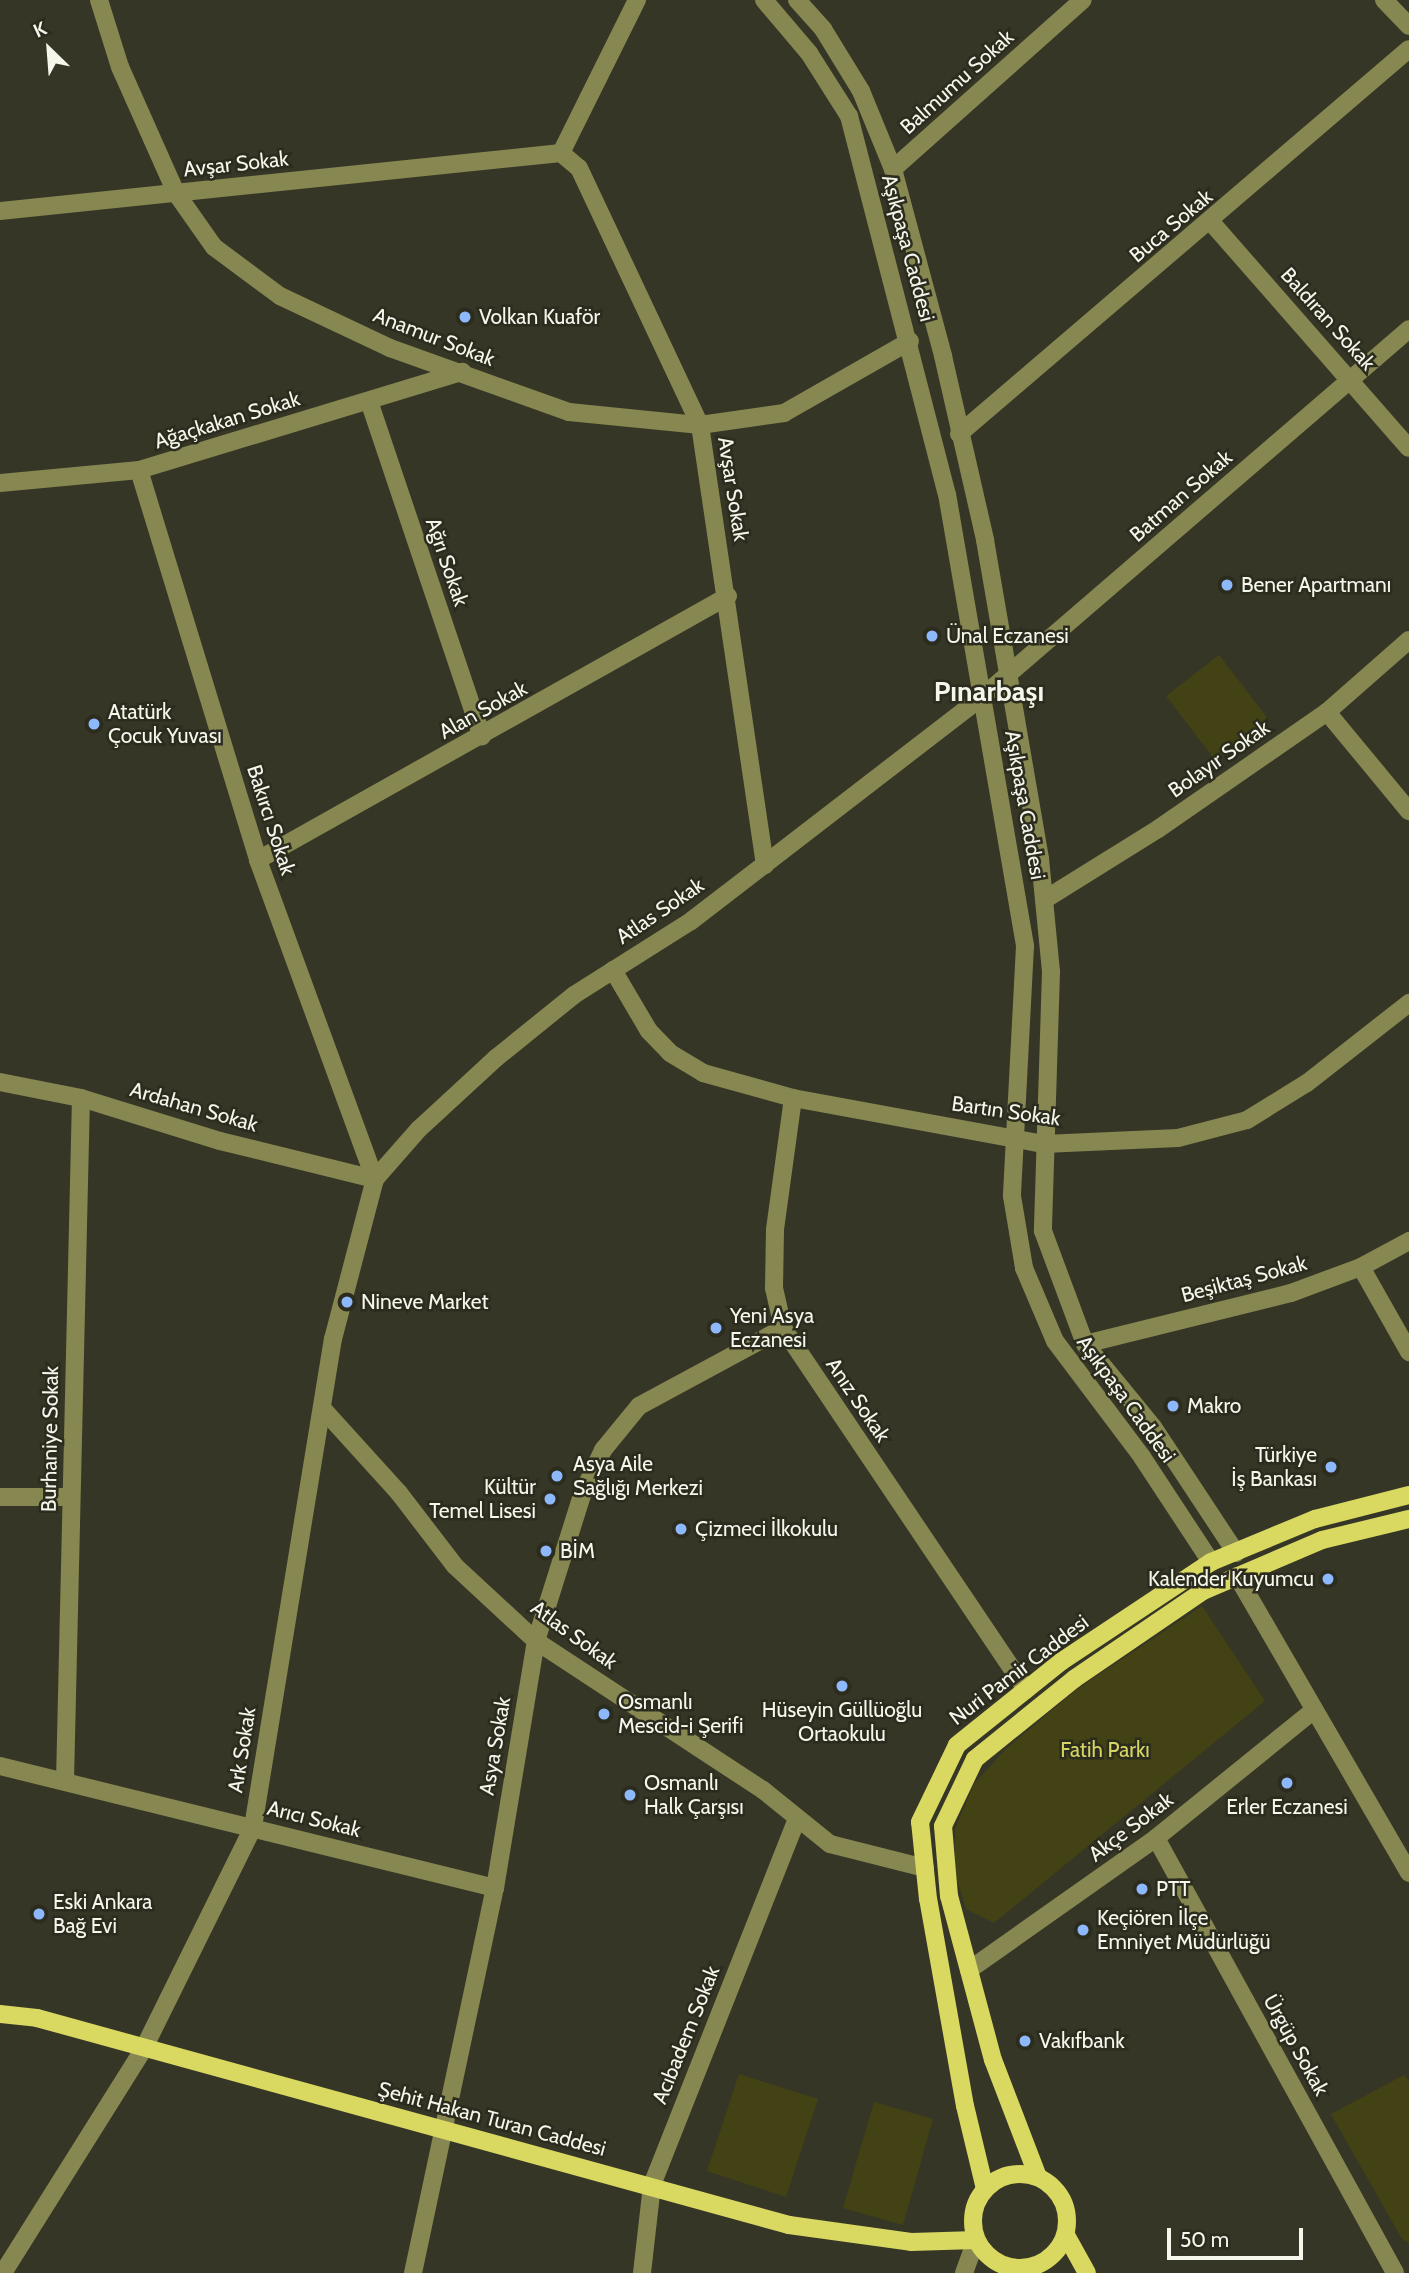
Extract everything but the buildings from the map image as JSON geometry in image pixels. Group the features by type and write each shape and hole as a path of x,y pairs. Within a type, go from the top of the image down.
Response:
{"main road":[{"name":"Nuri Pamir Caddesi","path":"985,2189 965,2106 925,1868 920,1822 957,1745 1026,1690 1211,1562 1315,1519 1409,1495"},
{"name":"Nuri Pamir Caddesi","path":"1038,2176 993,2060 949,1896 943,1826 975,1759 1074,1679 1203,1591 1322,1540 1409,1519"},
{"path":"1236,1553 1237,1576"},
{"path":"1211,1562 1237,1576"},
{"name":"Şehit Hakan Turan Caddesi","path":"0,2014 37,2018 143,2050 652,2185 789,2225 911,2242 976,2240"},
{"path":"1066,2235 1048,2259 1021,2271 994,2261 976,2240 973,2213 985,2189 1009,2175 1038,2176 1059,2194 1066,2207 1066,2235 1087,2273"}],"street":[{"name":"Anamur Sokak","path":"99,0 120,67 176,193 214,247 280,296 390,348 569,412 700,425 784,413 910,341"},
{"path":"561,153 637,0"},
{"name":"Aşıkpaşa Caddesi","path":"764,0 809,52 849,116 910,341 947,494 1026,946 1012,1196 1024,1268 1055,1341 1142,1457 1211,1562"},
{"name":"Aşıkpaşa Caddesi","path":"797,0 823,29 861,92 893,169 943,356 985,540 1044,900 1051,972 1043,1231 1085,1343 1153,1427 1236,1553"},
{"name":"Balmumu Sokak","path":"893,169 1083,0"},
{"path":"1384,0 1409,26"},
{"name":"Buca Sokak","path":"959,434 1211,222 1409,49"},
{"name":"Avşar Sokak","path":"0,211 561,153 579,168 700,425 728,596 765,865"},
{"name":"Baldıran Sokak","path":"1211,222 1409,448"},
{"name":"Batman Sokak","path":"983,696 1409,330"},
{"name":"Ağaçkakan Sokak","path":"0,484 139,470 462,372"},
{"name":"Ağrı Sokak","path":"369,401 482,737"},
{"name":"Bakırcı Sokak","path":"139,470 258,860 375,1179"},
{"name":"Alan Sokak","path":"258,860 482,737 728,596"},
{"name":"Bolayır Sokak","path":"1044,900 1158,829 1327,712 1409,640"},
{"name":"Atlas Sokak","path":"375,1179 419,1129 496,1058 574,995 765,865 983,696"},
{"path":"1327,712 1409,811"},
{"name":"Bartın Sokak","path":"613,970 649,1031 670,1053 703,1073 793,1098 1044,1144 1178,1138 1247,1120 1307,1083 1409,1003"},
{"name":"Ardahan Sokak","path":"0,1082 81,1098 220,1141 375,1179"},
{"name":"Burhaniye Sokak","path":"65,1781 81,1098"},
{"name":"Anız Sokak","path":"793,1098 775,1230 774,1288 783,1328 1026,1690"},
{"name":"Ark Sokak","path":"3,2273 143,2050 253,1826 333,1339 375,1179"},
{"name":"Beşiktaş Sokak","path":"1085,1343 1291,1293 1361,1267 1409,1241"},
{"path":"1361,1267 1409,1352"},
{"name":"Asya Sokak","path":"414,2273 495,1888 536,1641 583,1492 603,1450 639,1406 783,1328"},
{"name":"Atlas Sokak","path":"322,1408 399,1493 455,1566 536,1641 763,1790 830,1844 925,1868"},
{"path":"0,1497 71,1497"},
{"path":"1237,1576 1409,1873"},
{"name":"Akçe Sokak","path":"969,1970 1156,1838 1314,1711"},
{"name":"Arıcı Sokak","path":"0,1766 253,1826 495,1888"},
{"name":"Acıbadem Sokak","path":"642,2273 652,2185 797,1819"},
{"name":"Ürgüp Sokak","path":"1156,1838 1395,2273"},
{"path":"964,2273 976,2240"}],"green space":[{"path":"1219,655 1269,720 1215,760 1166,696"},
{"name":"Fatih Parkı","path":"1202,1606 1265,1701 994,1923 966,1909 955,1873 955,1829 974,1784 1006,1749 1077,1689"},
{"path":"739,2074 818,2099 786,2197 707,2171"},
{"path":"1404,2075 1409,2081 1409,2243 1402,2239 1331,2114"},
{"path":"874,2102 933,2119 903,2225 843,2208"}],"place":[{"name":"Volkan Kuaför","path":"465,317"},
{"name":"Bener Apartmanı","path":"1227,585"},
{"name":"Ünal Eczanesi","path":"932,636"},
{"name":"Atatürk Çocuk Yuvası","path":"94,724"},
{"name":"Nineve Market","path":"347,1302"},
{"name":"Yeni Asya Eczanesi","path":"716,1328"},
{"name":"Makro","path":"1173,1406"},
{"name":"Türkiye İş Bankası","path":"1331,1467"},
{"name":"Asya Aile Sağlığı Merkezi","path":"557,1476"},
{"name":"Kültür Temel Lisesi","path":"550,1499"},
{"name":"Çizmeci İlkokulu","path":"681,1529"},
{"name":"BİM","path":"546,1551"},
{"name":"Kalender Kuyumcu","path":"1328,1579"},
{"name":"Hüseyin Güllüoğlu Ortaokulu","path":"842,1686"},
{"name":"Osmanlı Mescid-i Şerifi","path":"604,1714"},
{"name":"Erler Eczanesi","path":"1287,1783"},
{"name":"Osmanlı Halk Çarşısı","path":"630,1795"},
{"name":"PTT","path":"1142,1889"},
{"name":"Eski Ankara Bağ Evi","path":"39,1914"},
{"name":"Keçiören İlçe Emniyet Müdürlüğü","path":"1083,1930"},
{"name":"Vakıfbank","path":"1025,2041"}],"district":[{"name":"Pınarbaşı","path":"989,691"}]}
